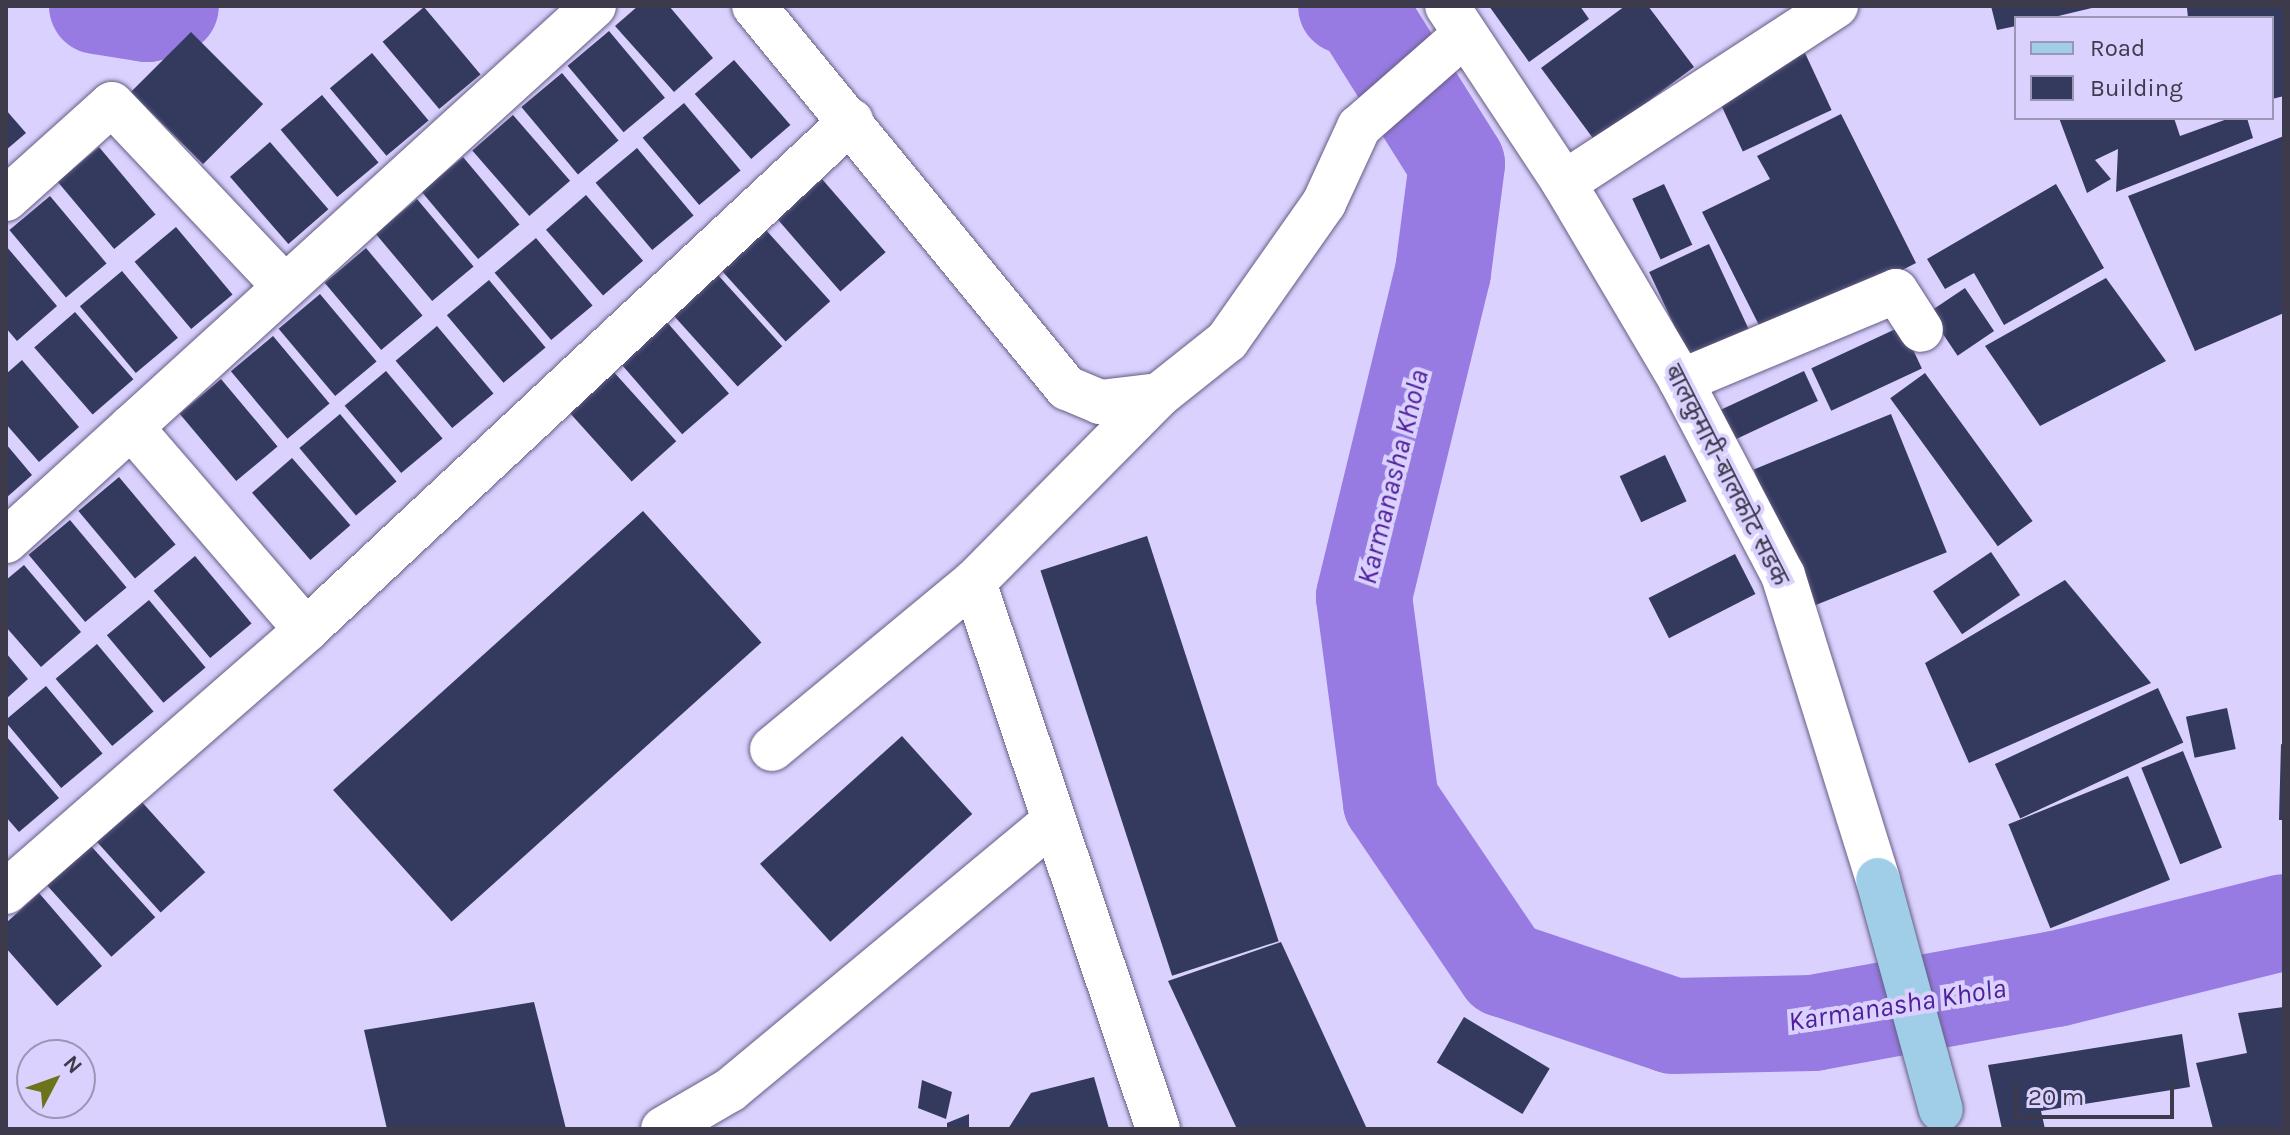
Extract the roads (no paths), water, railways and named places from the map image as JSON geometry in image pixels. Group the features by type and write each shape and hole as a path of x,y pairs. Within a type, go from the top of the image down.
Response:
{"main road":[{"name":"बालकुमारी-बालकोट सडक","path":"1878,880 1942,1119"}],"street":[{"path":"6,541 594,6"},
{"path":"754,6 1067,388 1100,402 1159,395"},
{"path":"1564,183 1836,6"},
{"path":"772,749 974,582 1159,395 1227,341 1324,203 1359,127 1456,21"},
{"name":"बालकुमारी-बालकोट सडक","path":"1456,21 1564,183 1681,381 1783,575 1878,880"},
{"path":"6,199 112,104 284,286"},
{"path":"6,892 306,630 851,121"},
{"path":"1681,381 1896,291 1921,330"},
{"path":"131,427 306,630"},
{"path":"974,582 1158,1129"},
{"path":"663,1129 730,1090 1054,821"}],"waterway":[{"name":"Karmanasha Khola","path":"97,6 147,14 171,6"},
{"name":"Karmanasha Khola","path":"1346,6 1362,13 1457,164 1443,272 1364,597 1391,802 1504,969 1673,1026 1813,1023 2056,979 2284,922"}]}
